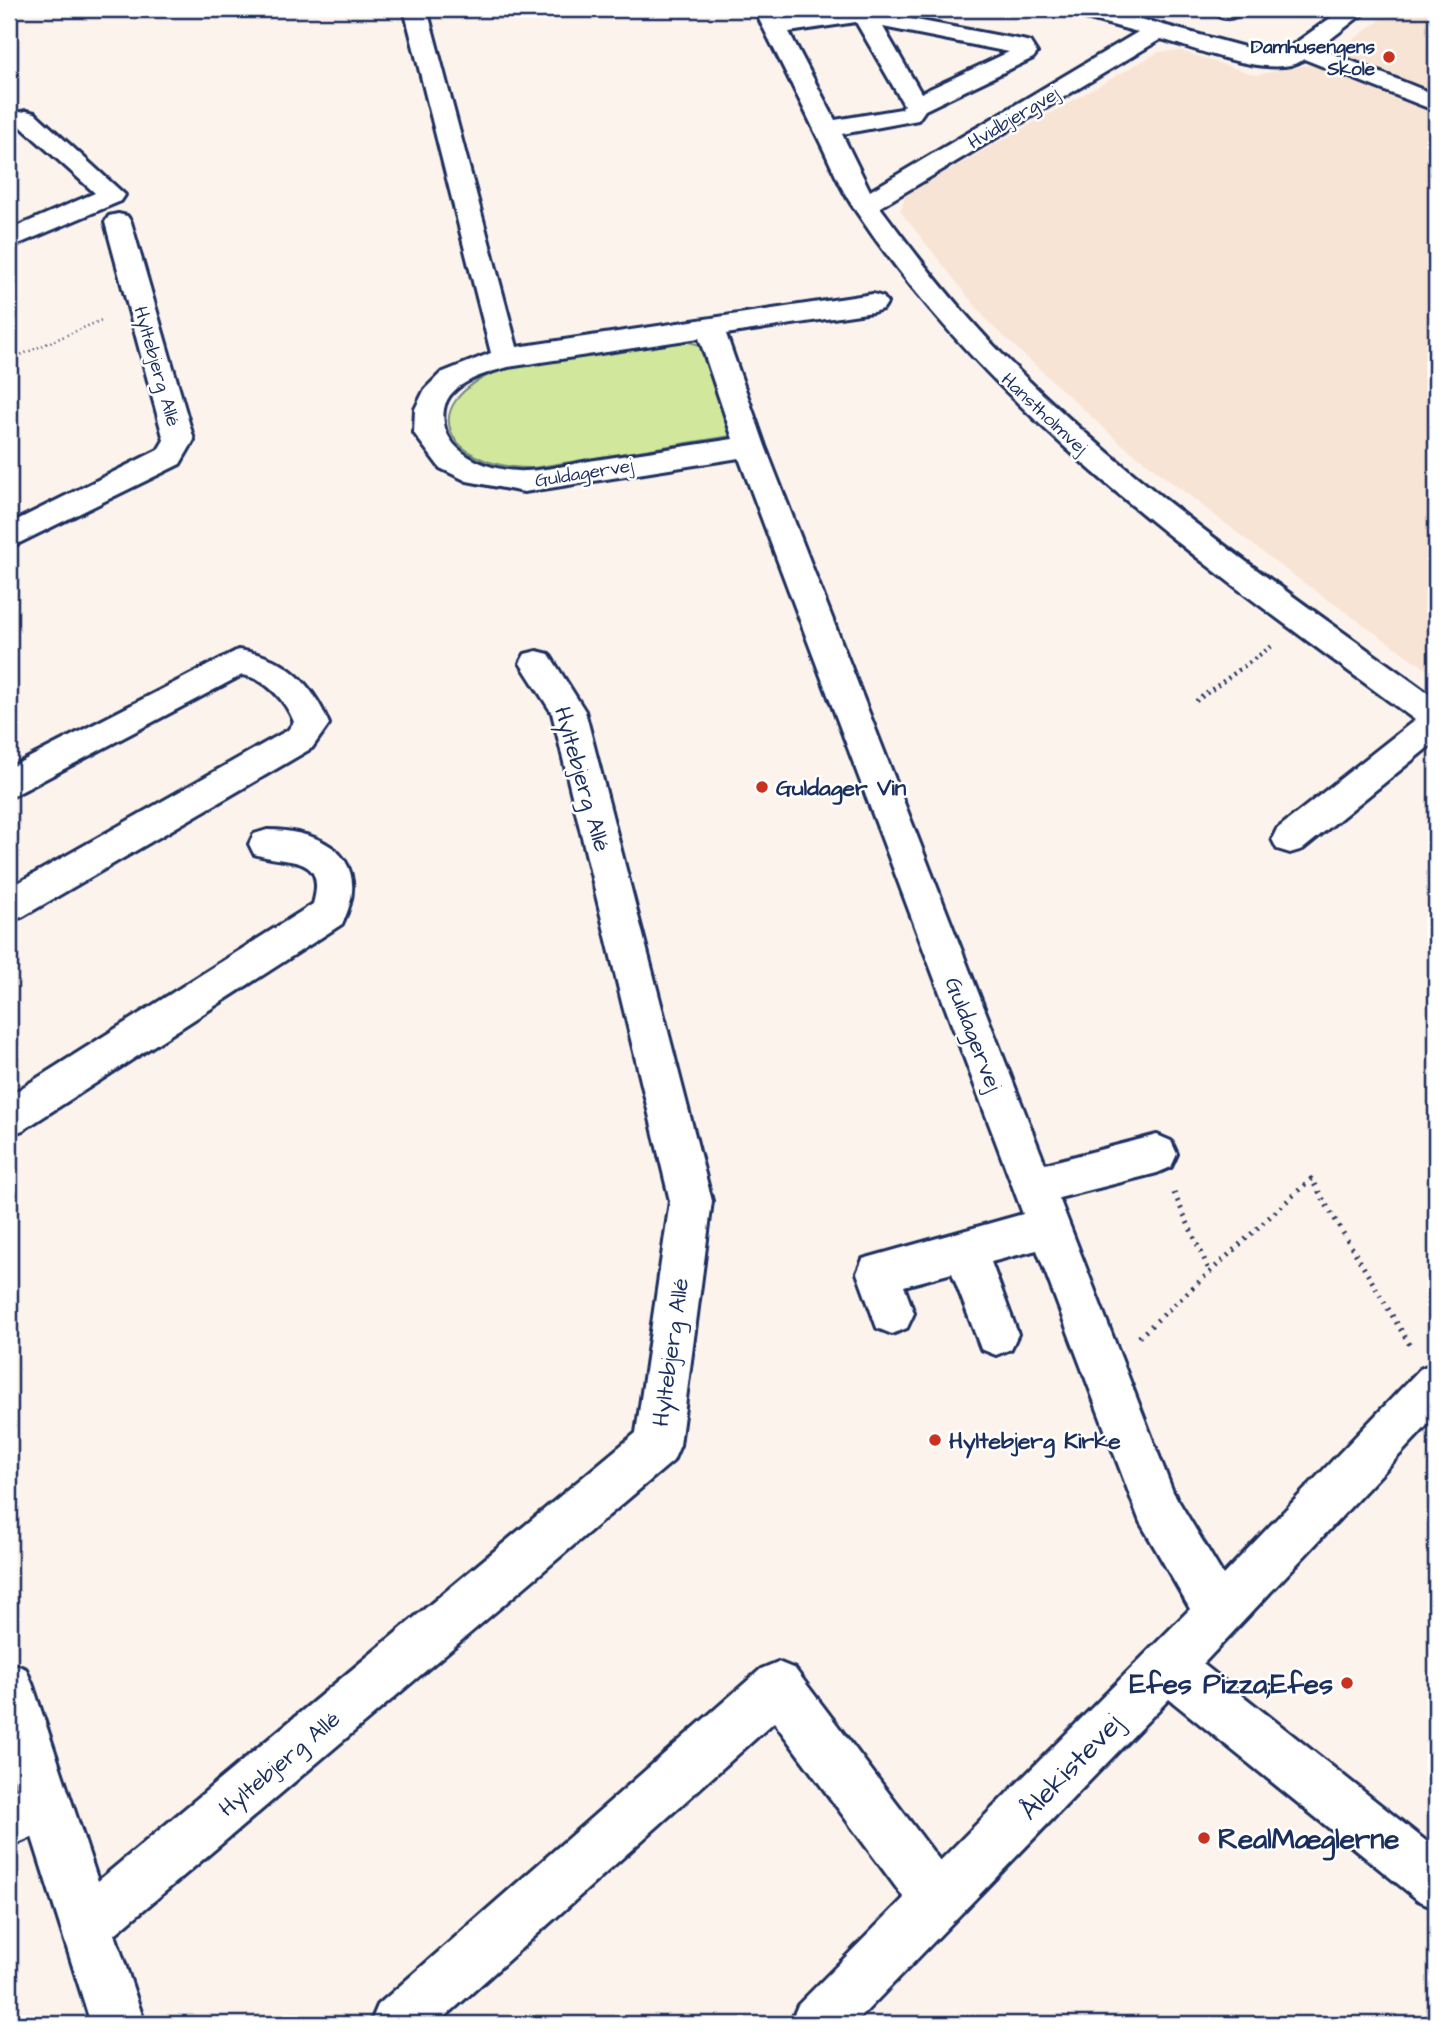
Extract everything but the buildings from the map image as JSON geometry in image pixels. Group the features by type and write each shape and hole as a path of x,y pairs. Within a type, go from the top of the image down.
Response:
{"street":[{"path":"415,9 506,358"},
{"path":"1079,9 1161,29 1258,58 1288,60 1358,9"},
{"path":"771,18 854,15 1022,47 1025,53 916,105 909,115 827,130"},
{"path":"865,17 916,105"},
{"name":"Hanstholmvej","path":"771,18 865,205 929,291 1000,371 1094,459 1198,544 1436,720"},
{"name":"Hvidbjergvej","path":"865,205 1161,29"},
{"path":"1302,50 1436,104"},
{"path":"9,240 113,195 26,118"},
{"name":"Hyltebjerg Allé","path":"9,537 169,457 179,440 118,222"},
{"name":"Guldagervej","path":"750,446 524,482 478,474 451,461 429,433 430,405 444,387 466,370 506,358 873,303"},
{"name":"Guldagervej","path":"710,328 750,446 1156,1506 1219,1613"},
{"path":"9,784 238,662 256,662 274,671 307,709 312,724 300,739 9,906"},
{"name":"Hyltebjerg Allé","path":"85,1925 657,1445 691,1202 568,711 537,663"},
{"path":"1290,839 1436,720"},
{"path":"9,1117 329,913 336,889 331,866 320,855 304,846 267,844"},
{"path":"1032,1186 1157,1154"},
{"path":"892,1313 878,1273 1049,1227"},
{"path":"965,1250 996,1334"},
{"name":"Ålekistevej","path":"817,2024 1219,1613 1435,1385"},
{"path":"1167,1666 1436,1882"},
{"path":"9,1686 27,1811 85,1925 118,2024"},
{"path":"397,2024 778,1686 938,1901"}],"path":[{"path":"9,360 93,322 142,309"},
{"path":"1196,701 1306,622"},
{"path":"1157,1154 1210,1272"},
{"path":"1103,1371 1311,1179 1435,1385"}],"shaded area":[{"name":"Damhusengens Skole","path":"1396,9 1436,9 1436,97 1346,64 1338,50"},
{"name":"Damhusengens Skole","path":"1181,51 1256,75 1322,62 1436,108 1436,676 1286,570 1118,441 989,323 900,211 906,194 1159,52"}],"green space":[{"path":"685,341 704,346 734,428 731,436 533,468 504,466 480,458 462,447 452,433 449,417 456,400 473,384 502,369"}],"place":[{"name":"Damhusengens Skole","path":"1389,57"},
{"name":"Guldager Vin","path":"762,787"},
{"name":"Hyltebjerg Kirke","path":"935,1440"},
{"name":"Efes Pizza;Efes","path":"1347,1683"},
{"name":"RealMæglerne","path":"1204,1838"}]}
